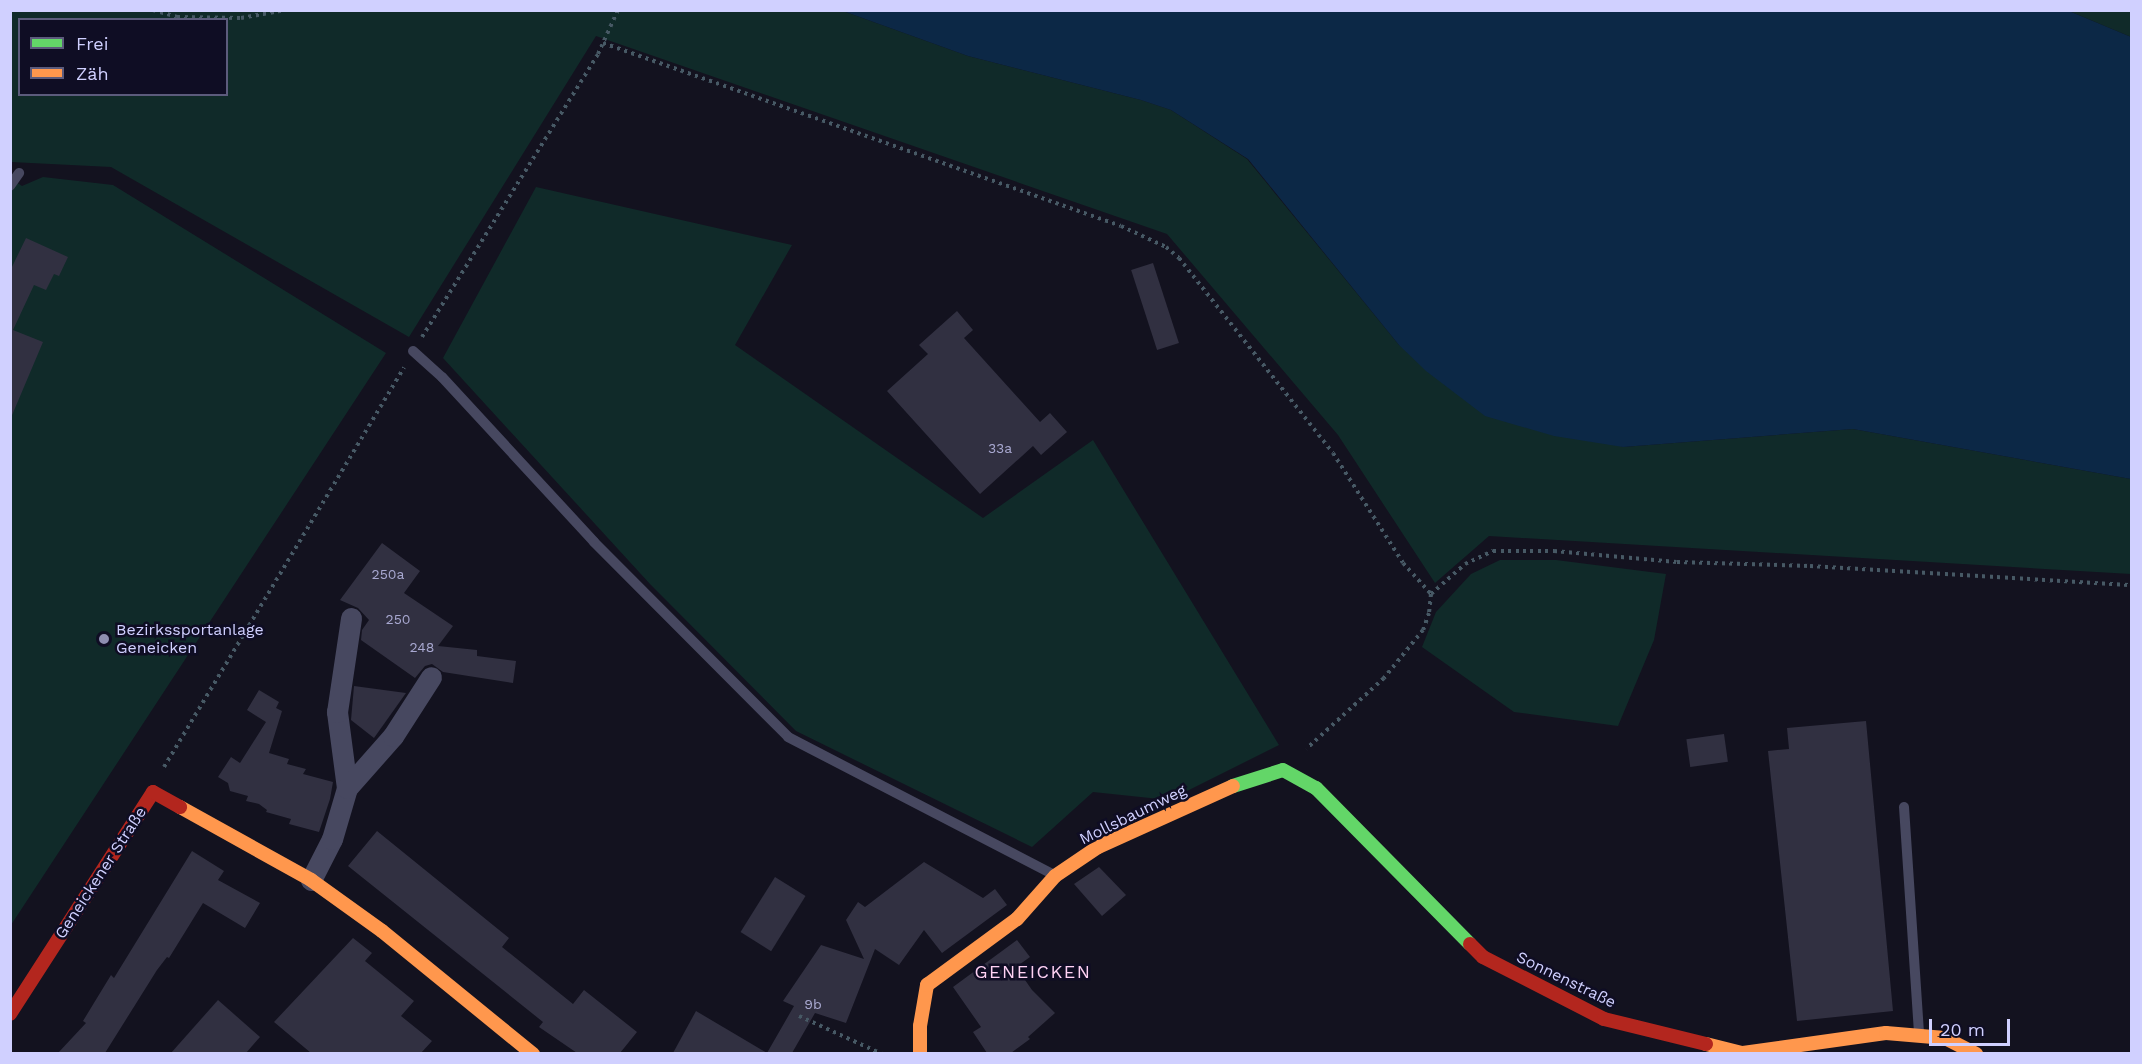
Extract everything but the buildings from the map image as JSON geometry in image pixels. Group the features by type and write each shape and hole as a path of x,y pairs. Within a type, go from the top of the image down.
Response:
{"street":[{"path":"311,880 332,839 347,788 337,712 351,618"},
{"path":"347,788 393,736 431,677"},
{"name":"Mollsbaumweg","path":"920,1053 920,1026 927,985 1017,919 1055,876 1098,847 1240,783 1283,770"},
{"name":"Sonnenstraße","path":"1283,770 1316,788 1483,957 1604,1019 1743,1053 1886,1033 1945,1038 1976,1053"},
{"name":"Geneickener Straße","path":"10,1014 153,792 311,880 382,931 512,1039 533,1053"}],"lane":[{"path":"10,186 19,173"},
{"path":"413,351 442,377 594,542 788,737 1055,876"},
{"path":"1904,807 1919,1036"}],"path":[{"path":"153,10 177,17 230,18 285,10"},
{"path":"153,792 167,761 413,351 603,43 618,10"},
{"path":"603,43 1121,226 1166,247 1179,258 1333,453 1403,563 1431,594"},
{"path":"1283,770 1384,678 1423,630 1429,613 1431,594 1465,564 1493,551 1554,551 1677,562 1810,566 2132,585"},
{"path":"799,1016 882,1053"}],"green space":[{"path":"11,11 843,11 968,56 1141,100 1171,110 1247,159 1399,345 1623,447 1853,429 2131,479 2131,574 1489,536 1435,583 1338,435 1167,234 596,36 409,337 111,167 11,162"},
{"path":"2069,11 2131,11 2131,37"},
{"name":"Bezirkssportanlage Geneicken","path":"43,177 113,185 386,353 11,925 10,178 22,186"},
{"path":"536,187 792,245 735,345 983,518 1093,440 1279,745 1169,800 1093,792 1032,847 796,731 650,584 443,358"},
{"path":"1500,560 1556,560 1666,574 1654,640 1618,726 1514,712 1422,647 1436,612 1471,574"}],"water":[{"path":"843,11 2069,11 2131,37 2131,479 1853,429 1623,447 1554,436 1485,416 1426,371 1399,345 1248,159 1171,110 1141,100 968,56"}],"traffic: fast":[{"path":"1233,786 1283,770 1316,788 1470,944"}],"traffic: slow":[{"path":"920,1054 920,1026 927,985 1017,919 1055,876 1098,847 1233,786"},
{"path":"180,807 311,880 382,931 533,1054"},
{"path":"1706,1044 1743,1053 1886,1033 1945,1038 1976,1054"}],"traffic: jam":[{"path":"10,1014 153,792 180,807"},
{"path":"1470,944 1483,957 1604,1019 1706,1044"}],"place":[{"name":"Bezirkssportanlage Geneicken","path":"104,639"}],"district":[{"name":"GENEICKEN","path":"1033,972"}]}
